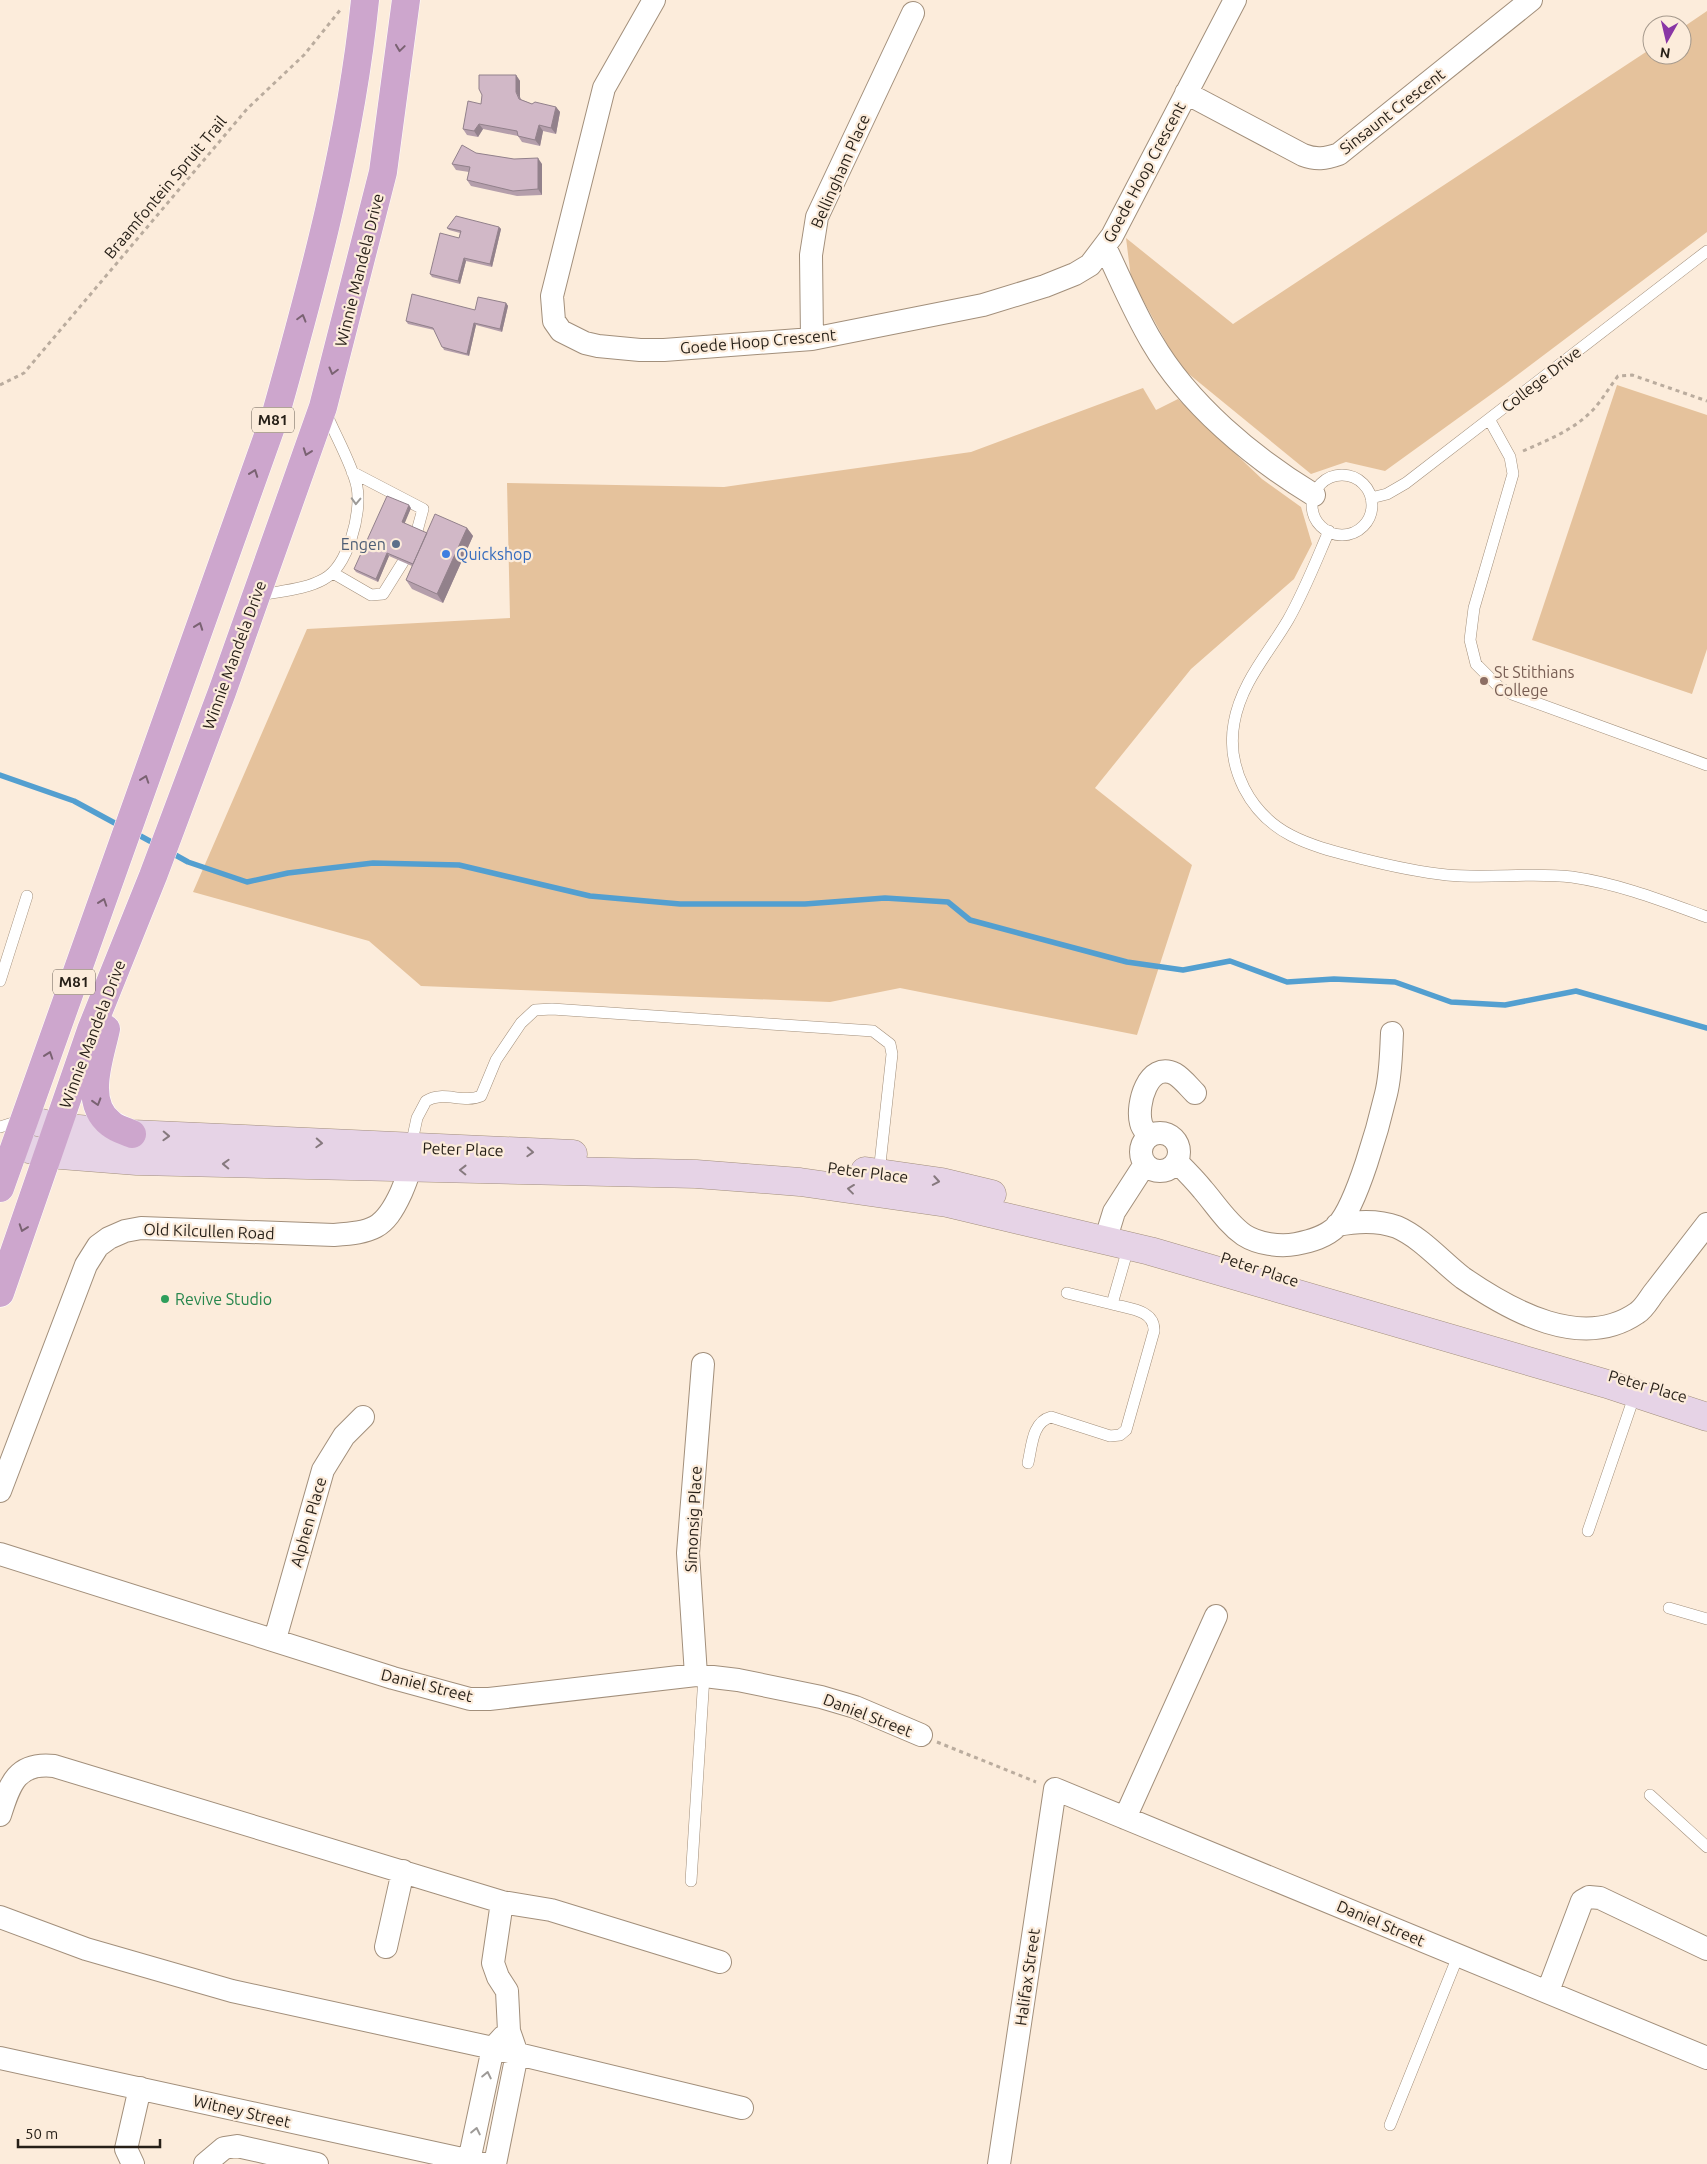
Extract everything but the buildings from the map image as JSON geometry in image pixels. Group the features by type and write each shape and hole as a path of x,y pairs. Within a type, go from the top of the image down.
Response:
{"main road":[{"name":"Winnie Mandela Drive","path":"0,1293 91,1030 153,876 256,596 323,406 383,172 406,0"},
{"name":"Winnie Mandela Drive","path":"0,1188 8,1138 26,1119 278,404 312,286 341,158 354,4"},
{"path":"123,952 98,1070 95,1094 103,1116 114,1126 132,1134"},
{"name":"Peter Place","path":"26,1119 57,1127 411,1158"},
{"name":"Peter Place","path":"8,1138 48,1154 137,1161 411,1158 808,1164 878,1183 942,1182 1041,1215 1707,1417"},
{"name":"Peter Place","path":"1115,1236 1269,1271 1383,1309 1707,1403"}],"street":[{"name":"Goede Hoop Crescent","path":"654,0 604,88 554,282 552,309 554,321 561,331 585,343 640,350 812,339 983,305 1046,286 1075,274 1090,264 1105,247 1235,0"},
{"name":"Sinsaunt Crescent","path":"1186,93 1303,155 1312,159 1329,158 1338,154 1531,0"},
{"name":"Bellingham Place","path":"812,339 811,255 817,217 913,13"},
{"path":"1105,247 1151,342 1177,379 1197,402 1245,446 1279,474 1314,494"},
{"path":"1337,1225 1356,1192 1386,1094 1392,1033"},
{"path":"1149,1136 1140,1123 1139,1108 1144,1088 1154,1076 1162,1072 1175,1074 1194,1093"},
{"path":"1164,1133 1174,1138 1179,1147 1177,1162 1170,1169 1161,1172 1152,1170 1145,1164 1141,1149 1149,1136 1164,1133"},
{"name":"Old Kilcullen Road","path":"0,1491 78,1279 98,1246 125,1231 141,1228 334,1235 363,1232 388,1219 411,1158"},
{"path":"1177,1162 1202,1188 1225,1218 1245,1235 1265,1243 1290,1245 1316,1240 1337,1225 1357,1221 1384,1224 1409,1234 1464,1278 1507,1304 1539,1319 1568,1328 1588,1330 1613,1326 1639,1312 1707,1224"},
{"path":"1115,1236 1114,1212 1145,1164"},
{"path":"1356,1192 1384,1224"},
{"name":"Simonsig Place","path":"700,1676 688,1554 703,1364"},
{"name":"Alphen Place","path":"275,1639 323,1470 344,1436 363,1417"},
{"name":"Daniel Street","path":"0,1554 275,1639 393,1678 470,1699 489,1699 700,1676 754,1683 821,1697 855,1708 921,1736"},
{"path":"1125,1818 1216,1616"},
{"path":"0,1815 14,1782 26,1768 33,1765 54,1766 502,1902 551,1910 720,1962"},
{"name":"Daniel Street","path":"1055,1789 1707,2058"},
{"name":"Halifax Street","path":"999,2164 1055,1789"},
{"path":"386,1947 404,1871"},
{"path":"1548,1991 1582,1900 1589,1897 1600,1898 1707,1949"},
{"path":"495,2164 517,2054 508,2031 509,2001 507,1991 498,1977 493,1963 502,1902"},
{"path":"0,1917 86,1949 177,1977 232,1991 493,2048 742,2108"},
{"path":"477,2162 493,2048 508,2031"},
{"name":"Witney Street","path":"0,2058 477,2162"},
{"path":"133,2164 126,2148 140,2088"},
{"path":"205,2164 224,2148 237,2146 317,2164"}],"lane":[{"name":"College Drive","path":"1371,498 1387,494 1406,483 1707,251"},
{"path":"256,596 322,580 334,573 344,554 356,517 357,488 352,472 323,406"},
{"path":"1489,419 1510,457 1513,474 1508,498 1474,608 1470,640 1476,664 1484,675 1506,691 1707,765"},
{"path":"352,472 423,509 416,531"},
{"path":"1344,475 1362,482 1371,498 1370,517 1364,526 1346,535 1328,531 1318,524 1313,514 1314,494 1326,480 1344,475"},
{"path":"1328,531 1299,600 1261,659 1240,700 1234,724 1232,746 1238,776 1252,803 1269,822 1287,834 1316,847 1403,869 1449,875 1542,874 1574,878 1641,893 1707,918"},
{"path":"334,573 371,596 376,596 383,594 403,562"},
{"path":"0,981 27,896"},
{"path":"411,1158 417,1118 426,1101 443,1096 469,1100 481,1096 496,1060 521,1023 535,1010 552,1009 873,1031 890,1044 892,1054 878,1183"},
{"path":"1112,1304 1115,1236"},
{"path":"1028,1463 1037,1426 1043,1420 1051,1418 1110,1436 1120,1435 1126,1430 1154,1331 1155,1322 1150,1316 1067,1293"},
{"path":"1588,1531 1636,1394"},
{"path":"1669,1608 1707,1619"},
{"path":"690,1881 700,1676"},
{"path":"1650,1796 1707,1847"},
{"path":"1390,2125 1458,1956"}],"path":[{"name":"Braamfontein Spruit Trail","path":"0,385 24,373 247,109 354,4"},
{"path":"1510,457 1561,433 1581,421 1598,404 1618,376 1632,375 1707,401"},
{"path":"921,1736 1055,1789"}],"shaded area":[{"path":"1707,11 1707,232 1504,385 1385,471 1346,462 1311,474 1179,366 1131,278 1126,238 1233,324 1642,55 1642,65 1692,65 1692,21"},
{"path":"1617,385 1707,415 1707,649 1692,694 1532,640"},
{"path":"1143,388 1156,410 1178,399 1262,479 1301,507 1312,544 1294,579 1191,669 1095,788 1192,865 1137,1035 900,988 830,1002 421,986 369,941 193,892 307,629 510,618 507,483 724,487 971,452"}],"waterway":[{"path":"0,775 74,801 122,827"},
{"path":"135,833 157,845"},
{"path":"170,852 188,862 247,882 288,873 373,863 459,865 590,896 680,904 805,904 885,898 948,902 970,920 1127,962 1183,970 1230,961 1287,982 1334,979 1395,982 1451,1002 1505,1005 1576,991 1707,1028"}],"place":[{"name":"Engen","path":"396,544"},
{"name":"Quickshop","path":"446,554"},
{"name":"St Stithians College","path":"1484,681"},
{"name":"Revive Studio","path":"165,1299"}]}
